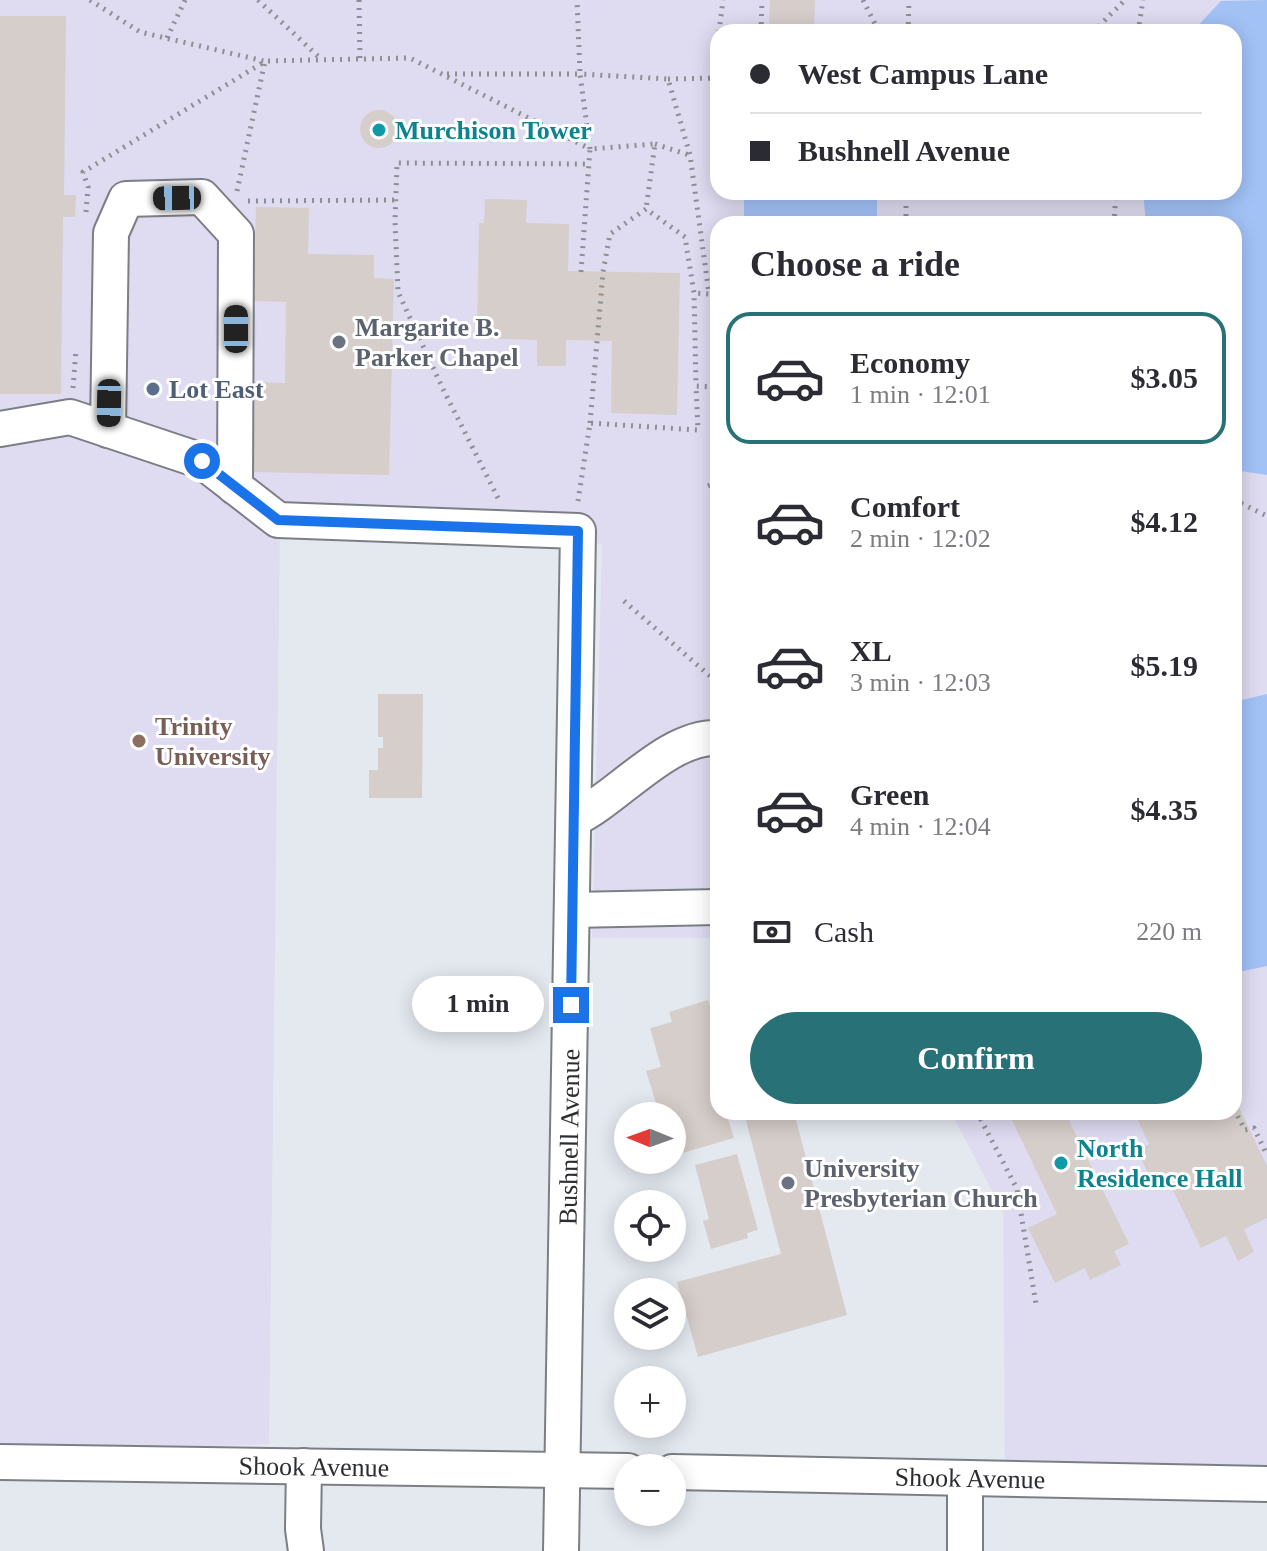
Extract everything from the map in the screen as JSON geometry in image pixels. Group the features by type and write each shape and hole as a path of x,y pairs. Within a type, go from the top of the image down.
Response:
{"street":[{"path":"108,430 111,233 126,199 202,197 236,234 235,487"},
{"path":"0,429 70,417 202,461 278,520 578,531"},
{"name":"Bushnell Avenue","path":"561,1551 578,531"},
{"path":"574,819 593,810 646,767 682,746 710,740"},
{"path":"572,910 710,907"},
{"name":"Shook Avenue","path":"0,1462 614,1471"},
{"path":"304,1466 303,1529 306,1551"},
{"name":"Shook Avenue","path":"686,1472 1267,1484"},
{"path":"965,1479 965,1551"}],"path":[{"path":"90,0 140,32 265,61 410,58 590,149 655,144 690,155"},
{"path":"167,38 185,0"},
{"path":"258,0 321,60"},
{"path":"359,0 360,59"},
{"path":"577,0 580,74 590,149 581,272"},
{"path":"720,24 723,0"},
{"path":"761,24 762,0"},
{"path":"863,0 875,24"},
{"path":"908,24 909,0"},
{"path":"1101,24 1125,0"},
{"path":"1139,24 1143,0"},
{"path":"265,61 235,201 396,200"},
{"path":"443,74 710,78"},
{"path":"668,79 690,155 709,294 694,293"},
{"path":"578,531 578,498 590,423 603,272 610,234 646,209 655,144"},
{"path":"503,503 462,429 398,292 397,163 589,164"},
{"path":"590,423 698,430 694,293 685,237 646,209"},
{"path":"696,386 710,387"},
{"path":"1242,504 1267,516"},
{"path":"624,601 710,676"},
{"path":"981,1120 1017,1189 1036,1304"},
{"path":"1240,1120 1245,1130 1254,1128 1267,1155"}],"shaded area":[{"name":"Trinity University","path":"0,0 1267,0 1267,1473 1005,1467 1003,1212 955,1120 1242,1120 1242,216 710,216 710,938 592,938 602,544 280,525 269,1444 0,1453"},
{"path":"1267,0 1267,475 1242,471 1242,216 1145,216 1144,200 1242,200 1242,24 1199,24 1221,1"},
{"path":"744,200 877,200 877,216 744,216"},
{"path":"1267,694 1267,966 1242,971 1242,700"}],"building":[{"path":"770,0 815,0 814,24 769,24"},
{"path":"0,16 66,16 64,195 76,195 75,217 63,217 61,394 0,394"},
{"name":"Murchison Tower","path":"379,110 393,115 398,129 393,143 379,148 365,143 360,129 365,115"},
{"path":"485,199 527,200 526,223 569,224 568,271 680,273 677,415 611,413 612,341 566,340 566,366 537,366 537,340 477,338 479,223 484,223"},
{"name":"Margarite B. Parker Chapel","path":"256,207 309,208 308,254 374,255 374,278 394,279 389,475 253,472 255,382 285,383 286,302 254,301"},
{"path":"378,694 423,694 422,798 369,798 369,770 378,770 378,748 383,748 383,737 378,737"},
{"path":"708,1000 710,1120 728,1120 734,1138 686,1152 686,1102 656,1102 646,1071 661,1067 650,1028 672,1022 669,1012"},
{"path":"1242,1114 1267,1166 1267,1218 1244,1229 1254,1252 1238,1261 1226,1236 1201,1248 1169,1182 1155,1188 1137,1150 1149,1144 1138,1120 1242,1120"},
{"name":"University Presbyterian Church","path":"746,1120 796,1120 847,1315 698,1357 686,1314 686,1280 781,1254"},
{"name":"North Residence Hall","path":"1012,1120 1069,1120 1129,1244 1114,1251 1121,1265 1090,1280 1085,1268 1055,1283 1028,1228 1057,1214"},
{"path":"737,1154 758,1230 747,1233 748,1238 711,1249 703,1221 709,1219 695,1165"}],"place":[{"name":"Murchison Tower","path":"379,130"},
{"name":"Margarite B. Parker Chapel","path":"339,342"},
{"name":"Lot East","path":"153,389"},
{"name":"Trinity University","path":"139,741"},
{"name":"North Residence Hall","path":"1061,1163"},
{"name":"University Presbyterian Church","path":"788,1183"}],"route":[{"path":"202,461 278,520 578,531 571,1005"}]}
